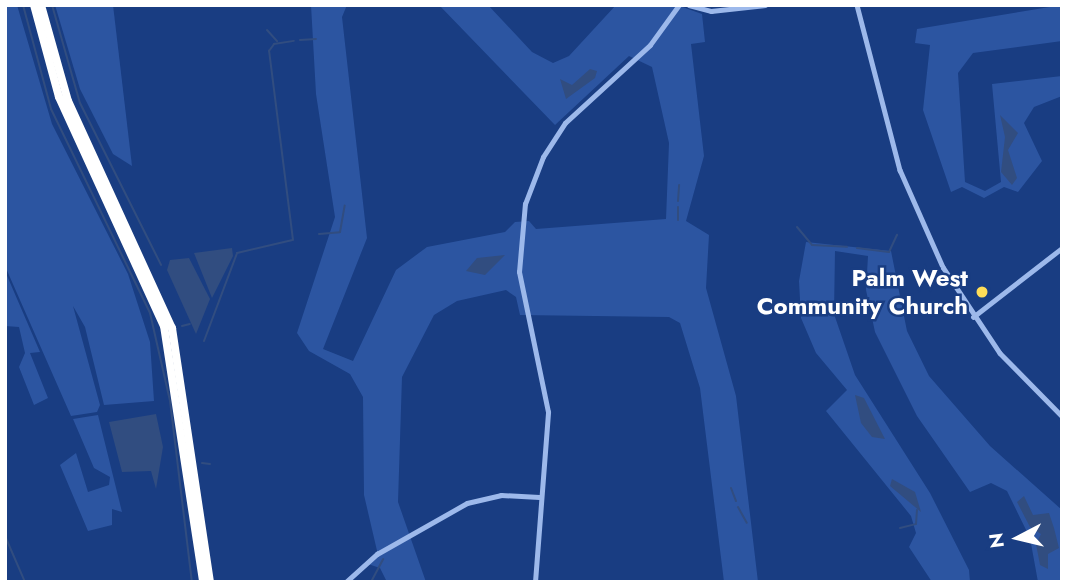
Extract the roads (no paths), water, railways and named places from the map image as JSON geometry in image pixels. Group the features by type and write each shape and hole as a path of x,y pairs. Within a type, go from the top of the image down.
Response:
{"highway":[{"path":"34,5 59,97 164,326 203,582"},
{"path":"41,5 65,93 150,268 175,338 210,582"}],"street":[{"path":"535,582 539,497 548,412 519,272 525,204 543,157 565,123 666,25 679,5"},
{"path":"689,5 711,11 765,5"},
{"path":"857,5 900,170 931,245 973,317 1062,416"},
{"path":"973,317 1062,248"},
{"path":"347,580 377,554 464,505 500,495 539,497"}],"waterway":[{"path":"23,5 51,109 150,313 170,401 192,582"},
{"path":"52,5 80,103 161,265"},
{"path":"267,30 277,41"},
{"path":"300,40 316,39"},
{"path":"204,341 237,253 293,240 269,51 274,44 294,41"},
{"path":"678,201 679,185"},
{"path":"319,234 340,232 345,205"},
{"path":"678,207 678,220"},
{"path":"797,227 812,245 847,247"},
{"path":"857,248 889,252 897,235"},
{"path":"182,326 190,324"},
{"path":"202,463 210,464"},
{"path":"731,488 736,501"},
{"path":"738,507 747,523"},
{"path":"900,528 916,524 917,510"},
{"path":"5,536 25,582"},
{"path":"371,582 383,559"}],"place":[{"name":"Palm West Community Church","path":"982,292"}]}
